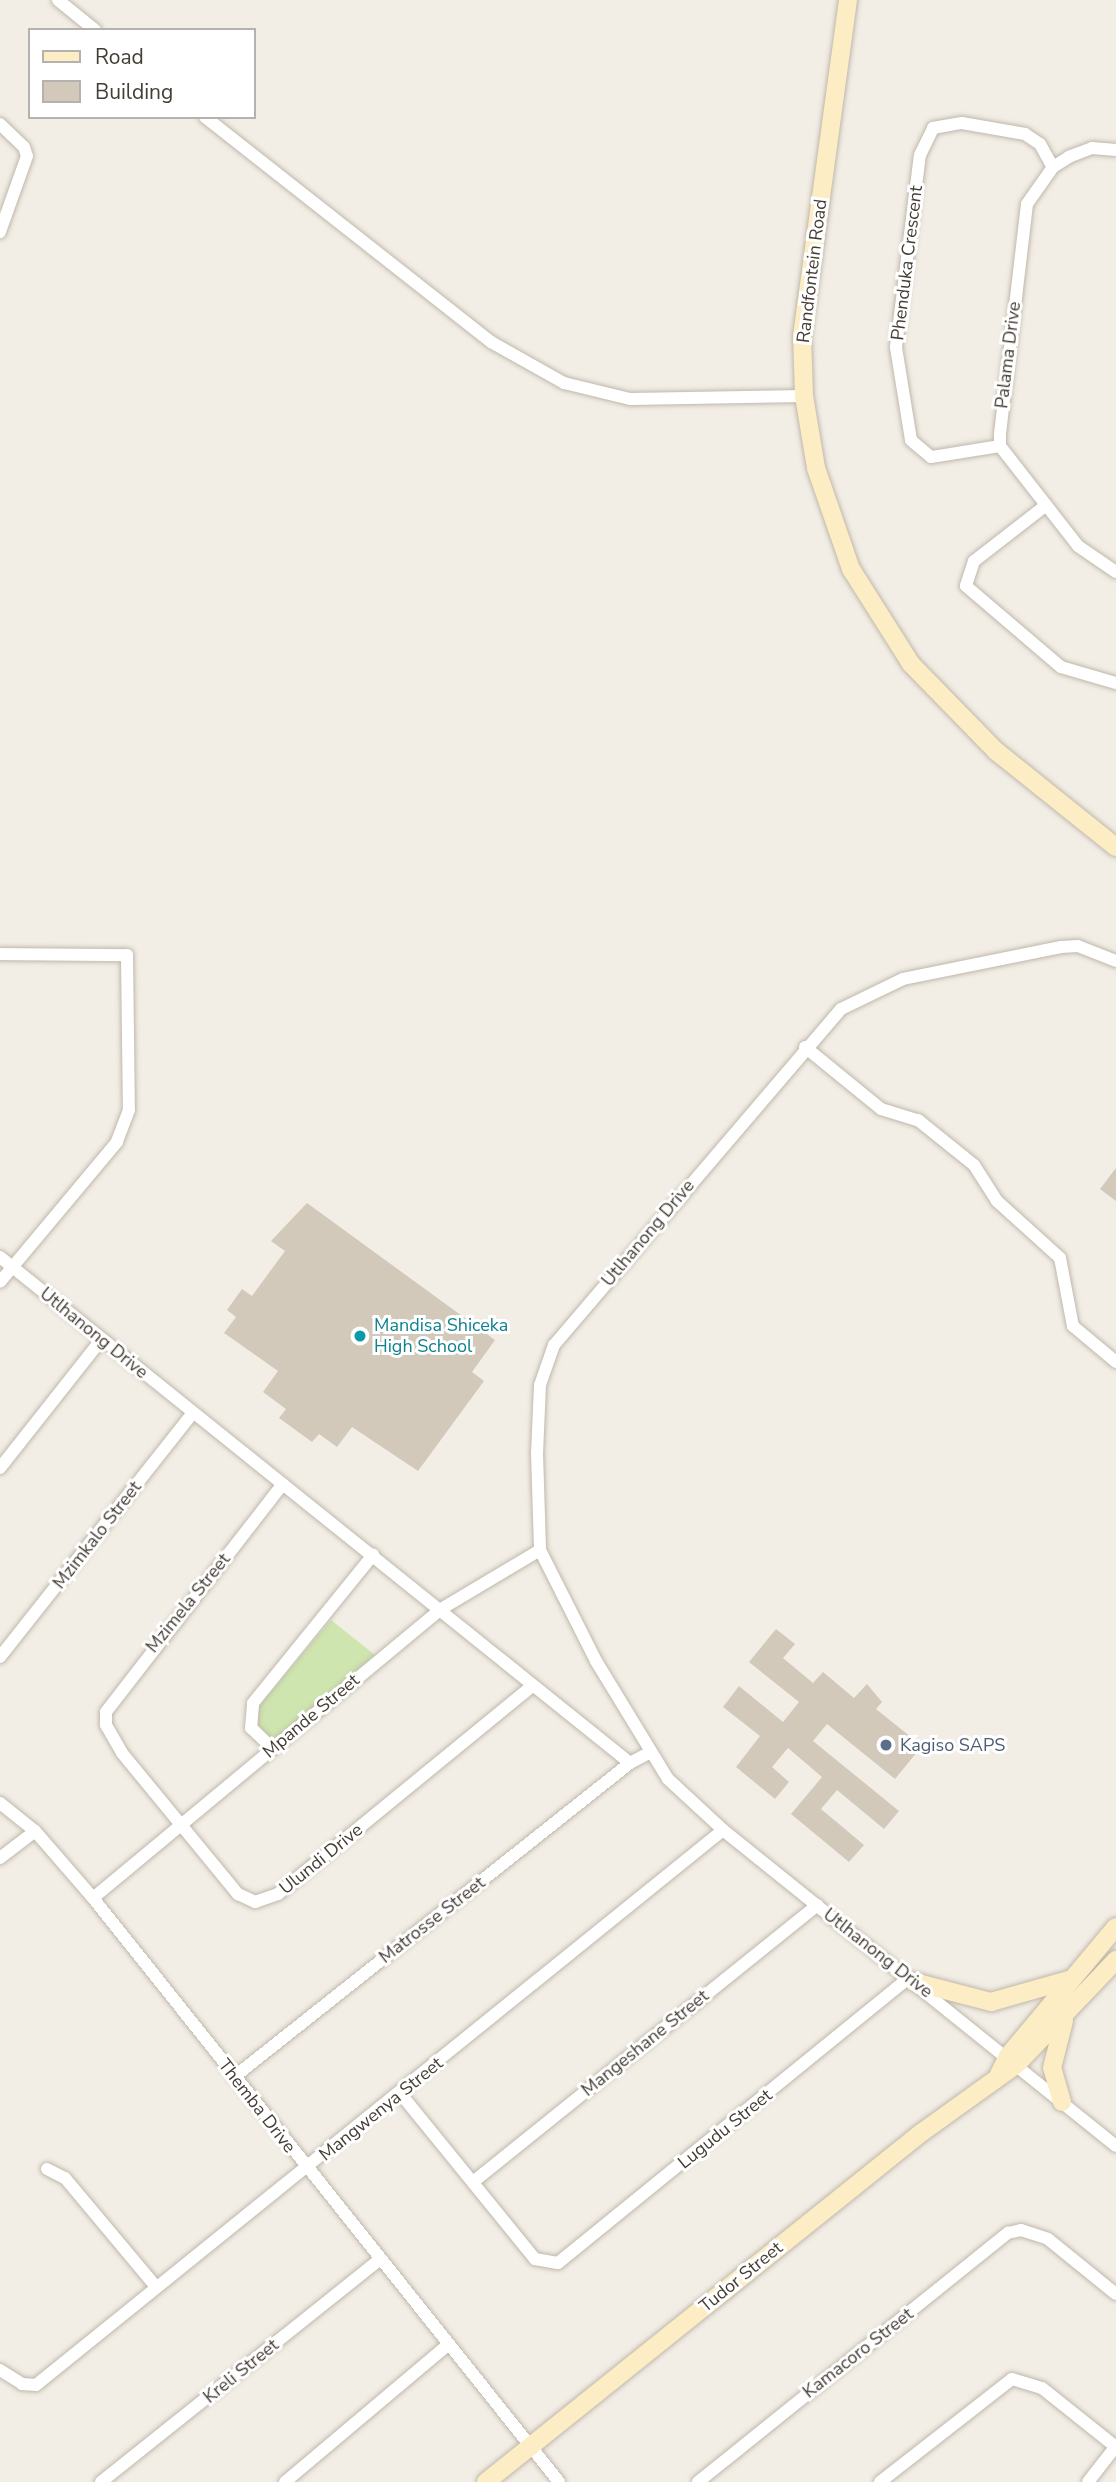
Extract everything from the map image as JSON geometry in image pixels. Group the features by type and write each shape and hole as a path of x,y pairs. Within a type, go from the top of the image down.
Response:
{"street":[{"path":"58,0 93,28"},
{"name":"Randfontein Road","path":"848,0 802,335 804,396 816,468 834,526 851,569 890,636 966,724 1116,847"},
{"path":"208,119 491,342 564,383 630,398 804,396"},
{"name":"Phenduka Crescent","path":"1000,446 931,457 911,440 896,347 920,155 933,128 962,123 1025,134 1040,144 1053,167"},
{"path":"0,124 24,147 27,156 0,232"},
{"name":"Palama Drive","path":"1000,446 1027,204 1053,167 1093,148 1116,150"},
{"path":"1000,446 1045,506 1090,559 1116,572"},
{"path":"1045,506 974,561 966,586 1061,667 1116,683"},
{"name":"Utlhanong Drive","path":"1116,961 1078,946 1061,947 903,978 856,998 805,1046 545,1361 537,1453 540,1550 649,1752 685,1798 1116,2146"},
{"path":"0,954 127,955 125,1130 0,1282"},
{"path":"805,1046 881,1109 918,1120 974,1165 997,1201 1060,1258 1073,1326 1116,1362"},
{"name":"Utlhanong Drive","path":"0,1257 282,1485 441,1609 629,1763"},
{"path":"0,1468 102,1339"},
{"name":"Mzimkalo Street","path":"0,1657 193,1413"},
{"name":"Mzimela Street","path":"106,1725 106,1712 117,1692 282,1485"},
{"name":"Mpande Street","path":"93,1898 441,1609 540,1550"},
{"path":"271,1748 251,1728 253,1703 373,1555"},
{"name":"Ulundi Drive","path":"106,1725 122,1753 183,1822 237,1894 266,1900 532,1686"},
{"path":"629,1763 649,1752"},
{"name":"Matrosse Street","path":"234,2077 629,1763"},
{"name":"Themba Drive","path":"0,1803 35,1831 93,1898 307,2170 559,2482"},
{"name":"Mangwenya Street","path":"0,2370 22,2384 36,2385 156,2287 307,2170 723,1830"},
{"path":"0,1858 35,1831"},
{"name":"Mangeshane Street","path":"473,2182 818,1905"},
{"path":"1012,2060 1071,1979 1116,1927"},
{"path":"1012,2060 1065,2017 1116,1960"},
{"path":"912,1980 991,2002 1071,1979"},
{"name":"Lugudu Street","path":"473,2182 535,2259 549,2264 566,2259 912,1980"},
{"path":"1062,2102 1052,2068 1065,2017"},
{"name":"Tudor Street","path":"486,2482 999,2074 1012,2060"},
{"path":"400,2093 473,2182"},
{"path":"47,2169 65,2178 156,2287"},
{"name":"Kamacoro Street","path":"703,2481 993,2245 1021,2230 1048,2239 1116,2294"},
{"name":"Kreli Street","path":"101,2482 380,2259"},
{"path":"285,2482 449,2344"},
{"path":"880,2482 1012,2379 1042,2388 1116,2447 1088,2482"}],"green space":[{"path":"331,1620 375,1655 276,1739 270,1737 258,1725 259,1706"}],"building":[{"path":"1116,1168 1116,1201 1100,1189"},
{"name":"Mandisa Shiceka High School","path":"307,1203 495,1340 472,1372 484,1381 418,1471 352,1427 337,1447 319,1434 312,1442 279,1418 286,1409 263,1392 278,1371 224,1333 236,1317 227,1310 242,1289 252,1296 285,1251 271,1241"},
{"name":"Kagiso SAPS","path":"776,1629 795,1644 783,1658 813,1683 823,1672 854,1698 867,1684 882,1702 876,1709 922,1746 895,1779 827,1724 813,1741 899,1811 884,1829 837,1790 821,1809 864,1845 849,1862 791,1814 822,1777 788,1748 772,1767 789,1782 775,1799 736,1767 760,1736 723,1707 739,1686 783,1722 799,1702 749,1662"}],"place":[{"name":"Mandisa Shiceka High School","path":"360,1336"},
{"name":"Kagiso SAPS","path":"886,1745"}]}
